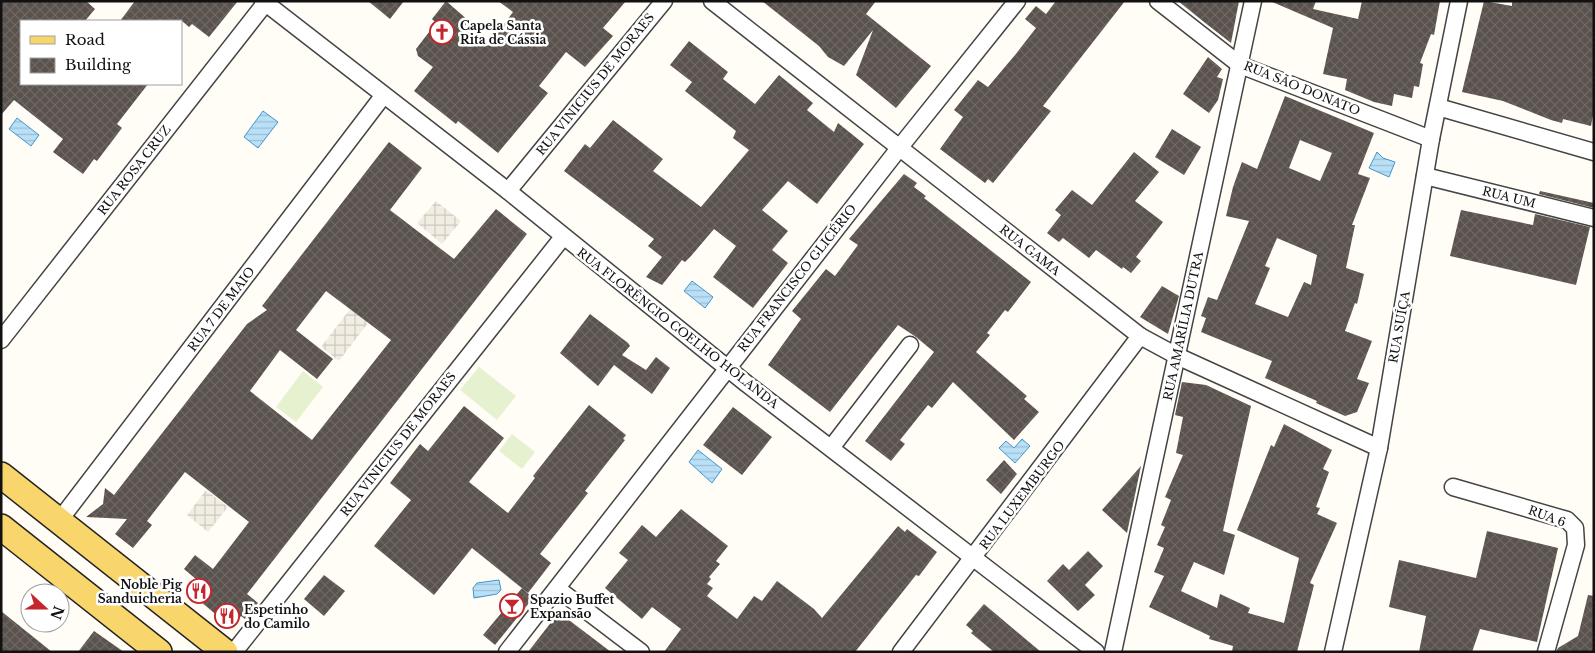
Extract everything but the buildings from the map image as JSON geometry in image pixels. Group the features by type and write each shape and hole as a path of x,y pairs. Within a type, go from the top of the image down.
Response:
{"main road":[{"path":"1,475 225,652"},
{"path":"1,527 155,650"}],"street":[{"name":"RUA VINICIUS DE MORAES","path":"508,191 664,1"},
{"name":"RUA GAMA","path":"712,1 1140,336 1177,356 1379,448"},
{"name":"RUA FRANCISCO GLICÉRIO","path":"507,652 558,589 727,368 900,147 1017,1"},
{"name":"RUA SÃO DONATO","path":"1158,1 1240,65 1431,139"},
{"name":"RUA AMARÍLIA DUTRA","path":"1113,652 1253,1"},
{"name":"RUA SUÍÇA","path":"1333,652 1379,448 1431,139 1459,1"},
{"name":"RUA FLORÊNCIO COELHO HOLANDA","path":"265,2 508,191 727,368 1096,652"},
{"name":"RUA ROSA CRUZ","path":"1,340 265,2"},
{"name":"RUA 7 DE MAIO","path":"59,521 384,96"},
{"path":"1438,108 1594,152"},
{"name":"RUA UM","path":"1425,176 1594,218"},
{"name":"RUA VINICIUS DE MORAES","path":"234,652 563,237"},
{"name":"RUA LUXEMBURGO","path":"901,652 974,558 1140,336"},
{"path":"831,448 910,345"},
{"name":"RUA 6","path":"1453,487 1567,520 1575,528 1576,545 1546,652"},
{"path":"558,589 641,652"}],"green space":[{"path":"479,367 516,396 497,420 460,390"},
{"path":"303,371 323,387 296,422 276,407"},
{"path":"512,434 535,452 522,469 499,451"}],"shaded area":[{"path":"436,201 461,221 442,244 417,223"},
{"path":"350,309 368,323 339,361 321,347"},
{"path":"206,490 228,507 208,532 187,515"}],"water":[{"path":"263,111 278,122 258,148 244,137"},
{"path":"17,118 39,135 31,146 9,129"},
{"path":"1377,152 1383,158 1395,162 1389,177 1369,168"},
{"path":"692,281 713,297 705,308 684,291"},
{"path":"1022,439 1030,446 1015,463 999,448 1006,441 1014,448"},
{"path":"698,450 722,469 712,483 689,462"},
{"path":"499,580 501,590 497,594 474,598 473,588 477,583"}],"place":[{"name":"Capela Santa Rita de Cássia","path":"442,32"},
{"name":"Noble Pig Sanduicheria","path":"199,591"},
{"name":"Spazio Buffet Expansão","path":"512,606"},
{"name":"Espetinho do Camilo","path":"227,616"}]}
